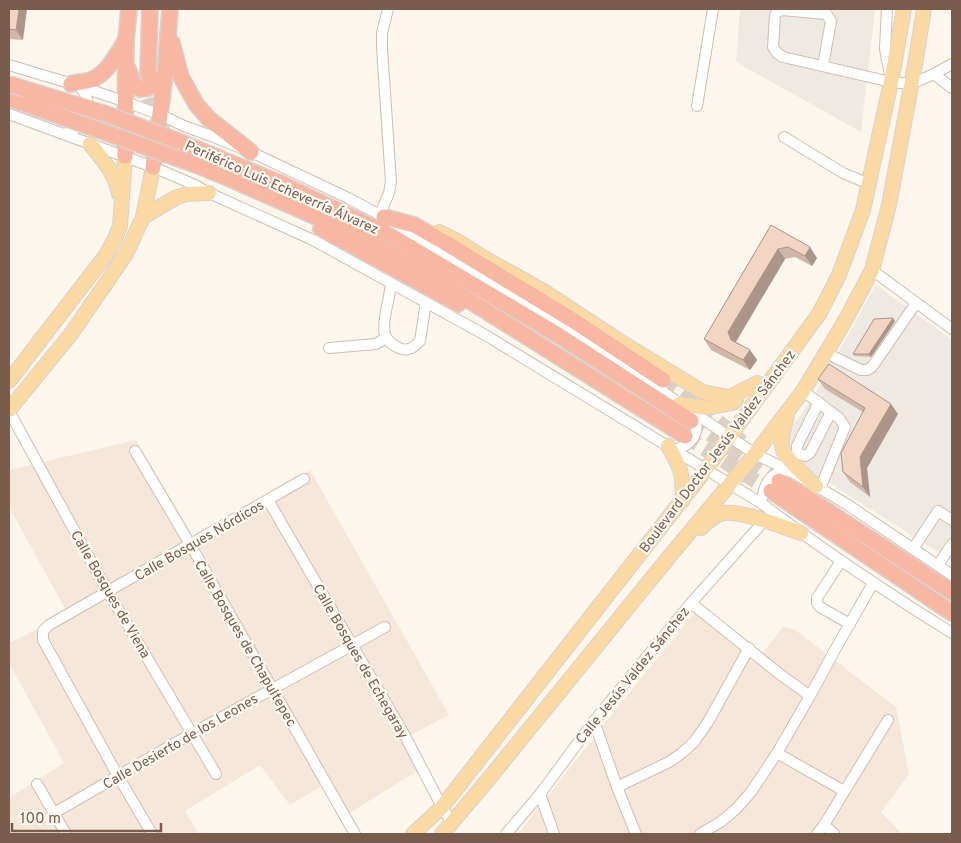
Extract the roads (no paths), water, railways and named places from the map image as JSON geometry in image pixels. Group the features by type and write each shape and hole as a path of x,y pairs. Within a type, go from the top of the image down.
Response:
{"highway":[{"path":"125,156 126,40 129,9"},
{"path":"148,74 150,9"},
{"path":"154,167 161,115 170,9"},
{"path":"168,30 181,77 196,104 208,118 251,152"},
{"path":"75,85 91,80 107,69 126,40"},
{"path":"126,60 131,79 140,89 148,88 165,75"},
{"name":"Periférico Luis Echeverría Álvarez","path":"9,84 106,114 183,143 230,171 422,270 685,436"},
{"name":"Periférico Luis Echeverría Álvarez","path":"9,98 200,166 280,183 393,237 693,417"},
{"path":"206,174 308,222 370,255 458,304 523,344 554,354"},
{"path":"382,216 420,228 444,242 574,321 663,380"},
{"path":"393,237 428,250 497,287"},
{"path":"781,480 815,491 952,592"},
{"path":"781,480 952,613"}],"main road":[{"name":"Boulevard Doctor Jesús Valdez Sánchez","path":"414,834 442,807 682,501 819,314 838,275 863,210 891,82 904,9"},
{"name":"Boulevard Doctor Jesús Valdez Sánchez","path":"442,834 668,557 730,485 803,390 846,319 872,270 889,205 924,9"},
{"path":"90,144 111,171 117,183 121,204"},
{"path":"9,381 106,255 114,241 120,226 125,156"},
{"path":"9,410 71,334 126,254 142,217 154,167"},
{"path":"142,217 187,194 209,193"},
{"path":"420,228 429,228 459,242 478,255 545,292 618,340 703,392 729,397 757,383"},
{"path":"679,404 706,408 732,403 795,349"},
{"path":"790,408 782,433 782,448 790,461 815,491"},
{"path":"671,448 682,473 682,501"},
{"path":"668,557 702,526 725,513 744,514 801,534"}],"street":[{"path":"382,216 391,182 382,48 382,34 388,9"},
{"path":"697,106 713,9"},
{"path":"887,9 885,49 891,82"},
{"path":"823,66 831,21 829,17 826,14 782,10 777,12 775,15 773,47 783,57 891,82 911,84 952,64"},
{"path":"9,65 75,85 161,115 251,152 382,216 582,338 679,404 697,421 697,430 694,437 682,448 671,448"},
{"path":"934,74 952,88"},
{"path":"64,134 81,127 85,120 88,102 86,95 75,85"},
{"path":"9,114 154,167 195,185 313,240 426,302 487,336 761,503 801,534 873,583 952,633"},
{"path":"195,185 191,176 192,166 205,142 214,137"},
{"path":"784,137 843,173 869,184"},
{"path":"872,270 952,329"},
{"path":"391,283 383,329 386,338 393,345 403,350 412,348 420,341 426,302"},
{"path":"826,353 861,370 867,370 872,367 916,303"},
{"path":"329,348 376,344 386,338"},
{"path":"803,390 839,418 845,427 815,491 913,549 952,575"},
{"path":"819,402 797,446 799,454 805,456 810,453 831,412"},
{"name":"Calle Bosques de Viena","path":"9,410 108,592 216,774"},
{"path":"693,417 730,437 754,454 781,480"},
{"name":"Calle Bosques de Chapultepec","path":"135,451 355,834"},
{"path":"761,503 763,490 769,480 776,473 781,480"},
{"name":"Calle Bosques Nórdicos","path":"118,776 43,640 42,631 49,625 304,479"},
{"name":"Calle Bosques de Echegaray","path":"268,500 404,734 452,823"},
{"path":"913,549 938,511 952,520"},
{"name":"Calle Jesús Valdez Sánchez","path":"506,834 540,794 594,721 691,603 764,521"},
{"path":"938,565 952,544"},
{"path":"842,561 817,598 817,603 820,607 850,624"},
{"path":"700,834 722,821 751,792 777,754 873,583"},
{"path":"691,603 810,696"},
{"name":"Calle Desierto de los Leones","path":"54,813 191,734 385,627"},
{"path":"617,787 669,762 694,742 708,722 749,648"},
{"path":"817,834 888,720"},
{"path":"594,721 636,834"},
{"path":"777,754 844,792"},
{"path":"118,776 152,834"},
{"path":"37,784 66,834"},
{"path":"540,794 554,834"},
{"path":"824,825 834,834"}],"tunnel":[{"path":"148,75 149,97 155,117 171,144 192,162"},
{"path":"663,380 742,442"},
{"path":"691,421 779,481"},
{"path":"685,436 771,491"}]}
